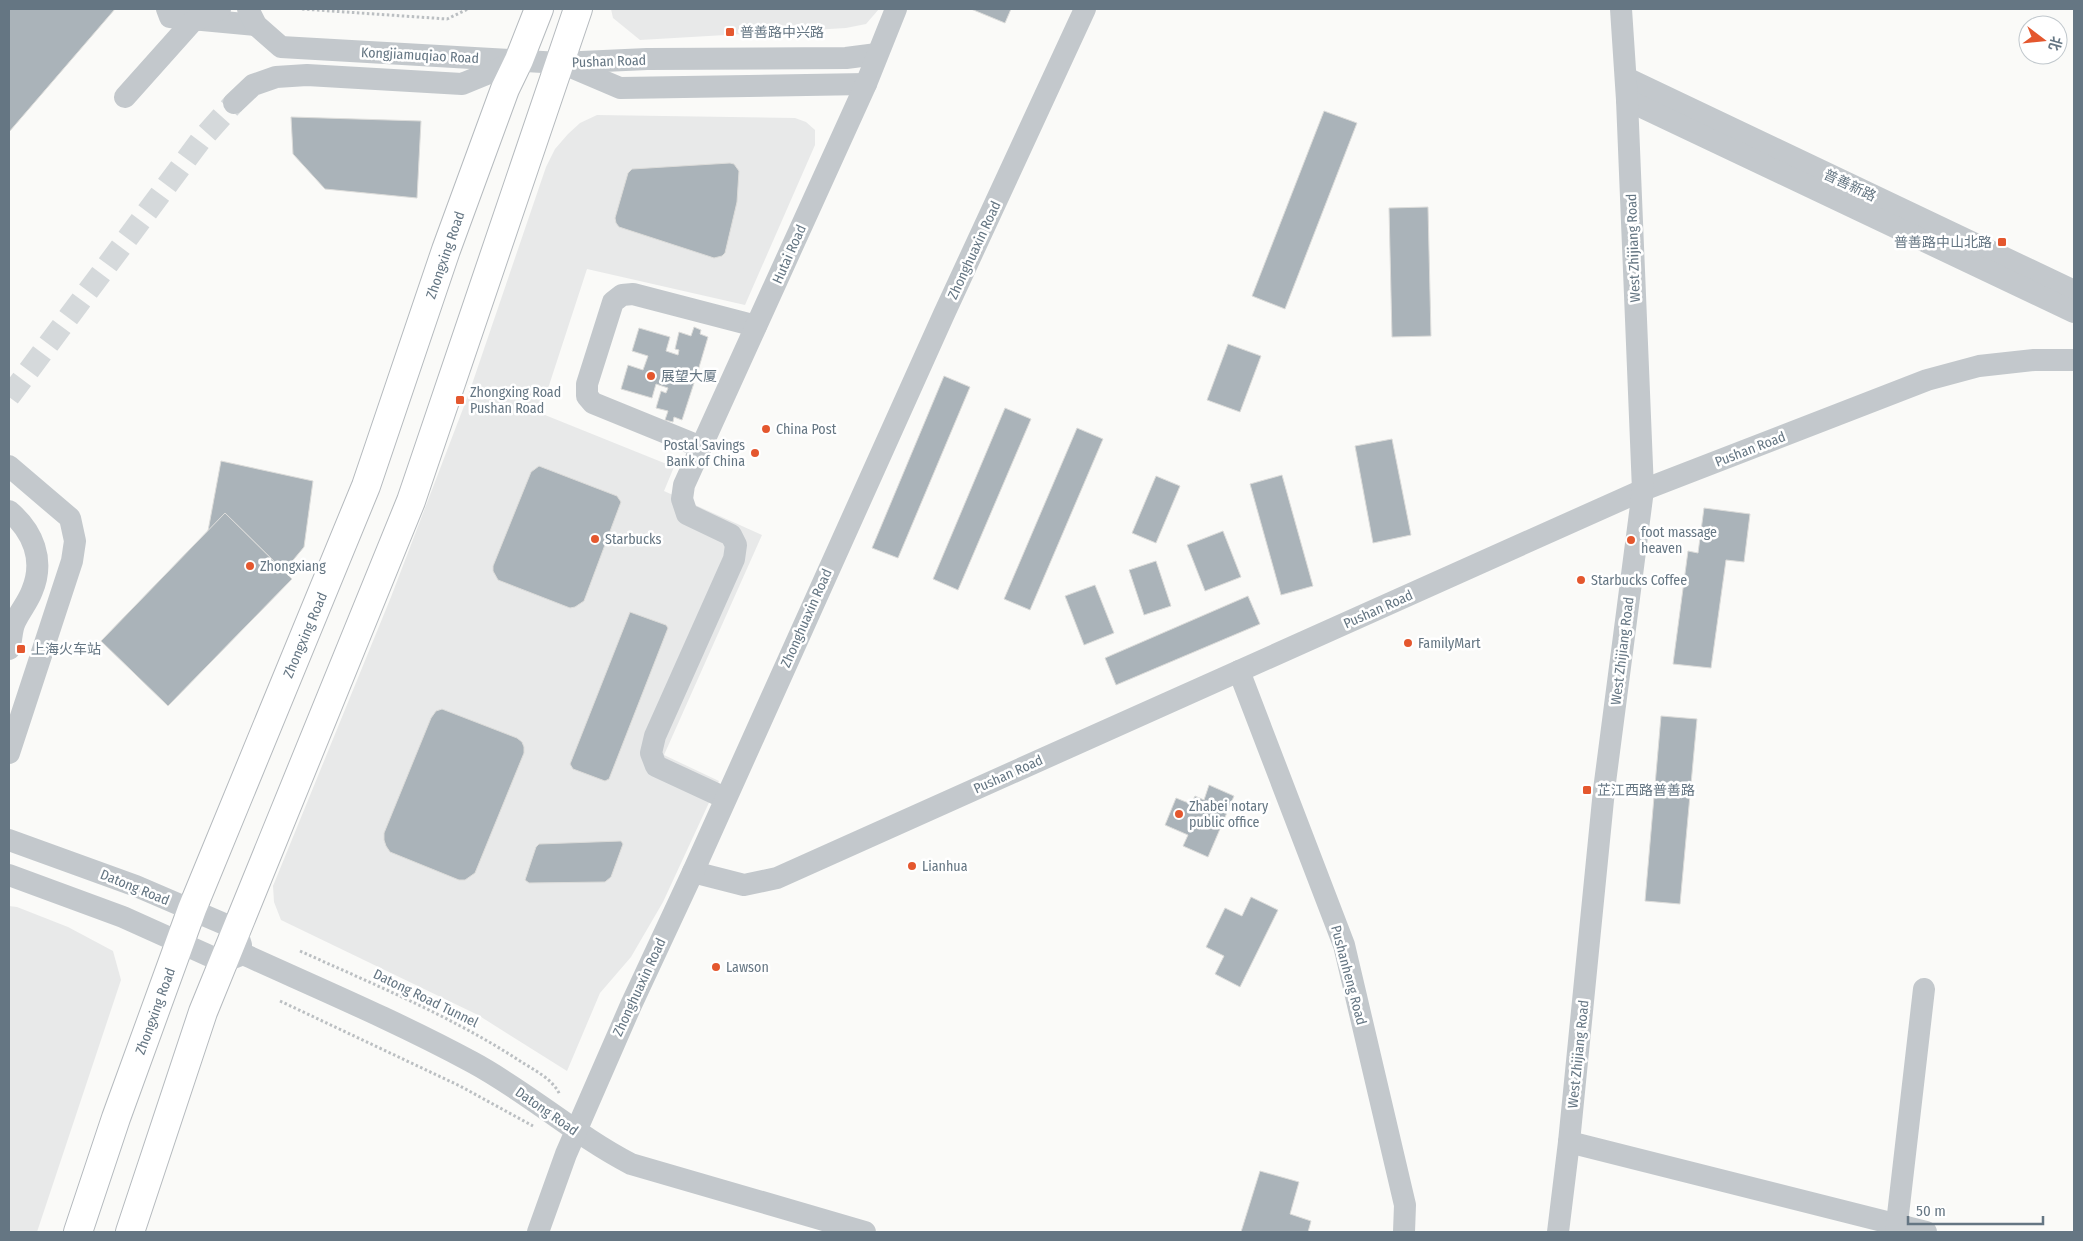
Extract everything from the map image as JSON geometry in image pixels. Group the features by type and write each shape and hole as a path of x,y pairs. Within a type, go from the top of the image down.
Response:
{"main road":[{"name":"Zhongxing Road","path":"78,1232 116,1118 192,909 366,486 446,250 505,88 519,60 539,9"},
{"path":"130,1232 203,1012 234,948 411,501 578,9"}],"street":[{"path":"167,9 170,17 210,15 252,17"},
{"name":"Hutai Road","path":"725,798 656,766 651,753 655,736 734,559 736,545 731,535 687,514 682,499 684,485 866,84 896,9"},
{"name":"Zhonghuaxin Road","path":"538,1232 576,1131 631,1005 693,872 948,305 1085,9"},
{"name":"West Zhijiang Road","path":"1558,1232 1569,1142 1604,790 1643,490 1627,89 1622,9"},
{"path":"124,97 192,22 210,15"},
{"name":"Kongjiamuqiao Road","path":"252,17 281,47 560,63"},
{"name":"Pushan Road","path":"560,63 646,59 846,58 878,54"},
{"path":"234,103 253,85 276,77 307,75 462,84 519,60"},
{"name":"Pushan Road","path":"560,63 620,88 866,84"},
{"name":"普善新路","path":"1627,89 2074,291"},
{"name":"普善新路","path":"1627,89 2074,312"},
{"path":"702,447 593,403 587,396 587,384 612,302 622,295 633,294 756,326"},
{"name":"Pushan Road","path":"693,872 744,885 777,878 1643,490 1927,380 1979,366 2034,360 2074,360"},
{"path":"9,466 70,518 75,541 72,561 9,753"},
{"path":"9,511 29,533 36,548 38,569 32,591 11,620"},
{"path":"9,599 11,620 9,649"},
{"name":"Pushanheng Road","path":"1239,671 1344,945 1404,1205 1404,1232"},
{"name":"Datong Road","path":"9,840 88,868 192,909 234,948 472,1062 542,1105 601,1148 631,1164 865,1232"},
{"name":"Datong Road","path":"9,875 123,917 180,942 234,948"},
{"path":"1896,1229 1924,989"},
{"path":"1569,1142 1896,1229 1926,1232"}],"path":[{"path":"302,9 447,19 468,9"},
{"name":"Datong Road Tunnel","path":"300,951 433,1012 504,1050 538,1072"},
{"path":"280,1001 460,1086 506,1113"}],"shaded area":[{"path":"611,9 879,9 866,24 846,28 640,40 613,18"},
{"path":"597,115 795,118 806,122 815,130 815,145 745,305 587,269 540,413 674,467 664,491 762,535 664,755 719,781 663,902 631,957 600,993 567,1071 478,1015 281,920 274,902 273,886 391,597 469,393 546,167 555,149 568,134 580,123"},
{"path":"9,906 17,907 68,927 113,951 121,980 37,1232 9,1232"}],"building":[{"path":"9,9 115,9 9,132"},
{"path":"971,9 1011,9 1005,23"},
{"path":"1324,111 1357,123 1285,309 1252,296"},
{"path":"291,117 421,121 417,198 325,189 293,154"},
{"path":"734,164 739,171 737,202 725,253 722,256 714,258 619,227 616,223 615,218 628,173 632,169"},
{"path":"1428,207 1431,336 1392,337 1389,208"},
{"name":"展望大厦","path":"694,327 701,330 700,334 708,337 697,374 680,368 677,378 694,383 682,420 674,417 673,422 665,420 668,411 656,408 661,391 666,393 668,388 656,384 652,398 621,389 628,365 643,370 648,356 632,351 639,328 670,337 666,351 678,355 679,350 675,349 679,332 691,336"},
{"path":"1228,344 1261,356 1240,412 1207,400"},
{"path":"944,376 970,387 898,558 872,548"},
{"path":"1005,408 1031,419 958,590 933,579"},
{"path":"1077,428 1103,439 1030,610 1004,599"},
{"path":"1392,439 1411,535 1373,543 1355,446"},
{"path":"221,461 313,481 304,547 284,571 225,513 208,531"},
{"path":"539,466 617,496 621,502 584,601 575,607 570,608 498,580 493,571 493,566 531,472"},
{"path":"1282,475 1313,586 1281,595 1250,484"},
{"path":"1156,476 1180,486 1156,543 1132,533"},
{"path":"1704,508 1750,514 1744,562 1726,560 1711,668 1673,664 1688,551 1698,553"},
{"path":"225,513 292,579 168,706 101,641"},
{"path":"1223,531 1241,577 1205,591 1187,545"},
{"path":"1156,561 1171,606 1144,615 1129,570"},
{"path":"1095,585 1114,633 1084,645 1065,596"},
{"path":"1248,596 1260,624 1116,685 1105,658"},
{"path":"630,612 666,625 668,628 609,779 605,781 573,769 570,764"},
{"path":"442,709 517,738 524,747 524,753 475,873 465,880 459,880 390,852 384,840 384,833 431,718 436,711"},
{"path":"1661,716 1697,719 1680,904 1645,901"},
{"path":"1209,785 1234,796 1208,857 1183,846 1188,835 1165,825 1176,798 1191,804 1195,796 1204,800"},
{"path":"621,841 623,844 611,877 605,882 529,883 525,880 536,847 539,844"},
{"path":"1251,897 1278,910 1240,987 1215,974 1224,956 1206,947 1225,908 1242,916"},
{"path":"1260,1171 1299,1182 1290,1214 1311,1221 1308,1232 1241,1232"}],"tunnel":[{"path":"9,397 200,141 234,103"}],"place":[{"name":"普善路中兴路","path":"730,32"},
{"name":"普善路中山北路","path":"2002,242"},
{"name":"展望大厦","path":"651,376"},
{"name":"Zhongxing Road Pushan Road","path":"460,400"},
{"name":"China Post","path":"766,429"},
{"name":"Postal Savings Bank of China","path":"755,453"},
{"name":"Starbucks","path":"595,539"},
{"name":"foot massage heaven","path":"1631,540"},
{"name":"Zhongxiang","path":"250,566"},
{"name":"Starbucks Coffee","path":"1581,580"},
{"name":"FamilyMart","path":"1408,643"},
{"name":"上海火车站","path":"21,649"},
{"name":"芷江西路普善路","path":"1587,790"},
{"name":"Zhabei notary public office","path":"1179,814"},
{"name":"Lianhua","path":"912,866"},
{"name":"Lawson","path":"716,967"}]}
